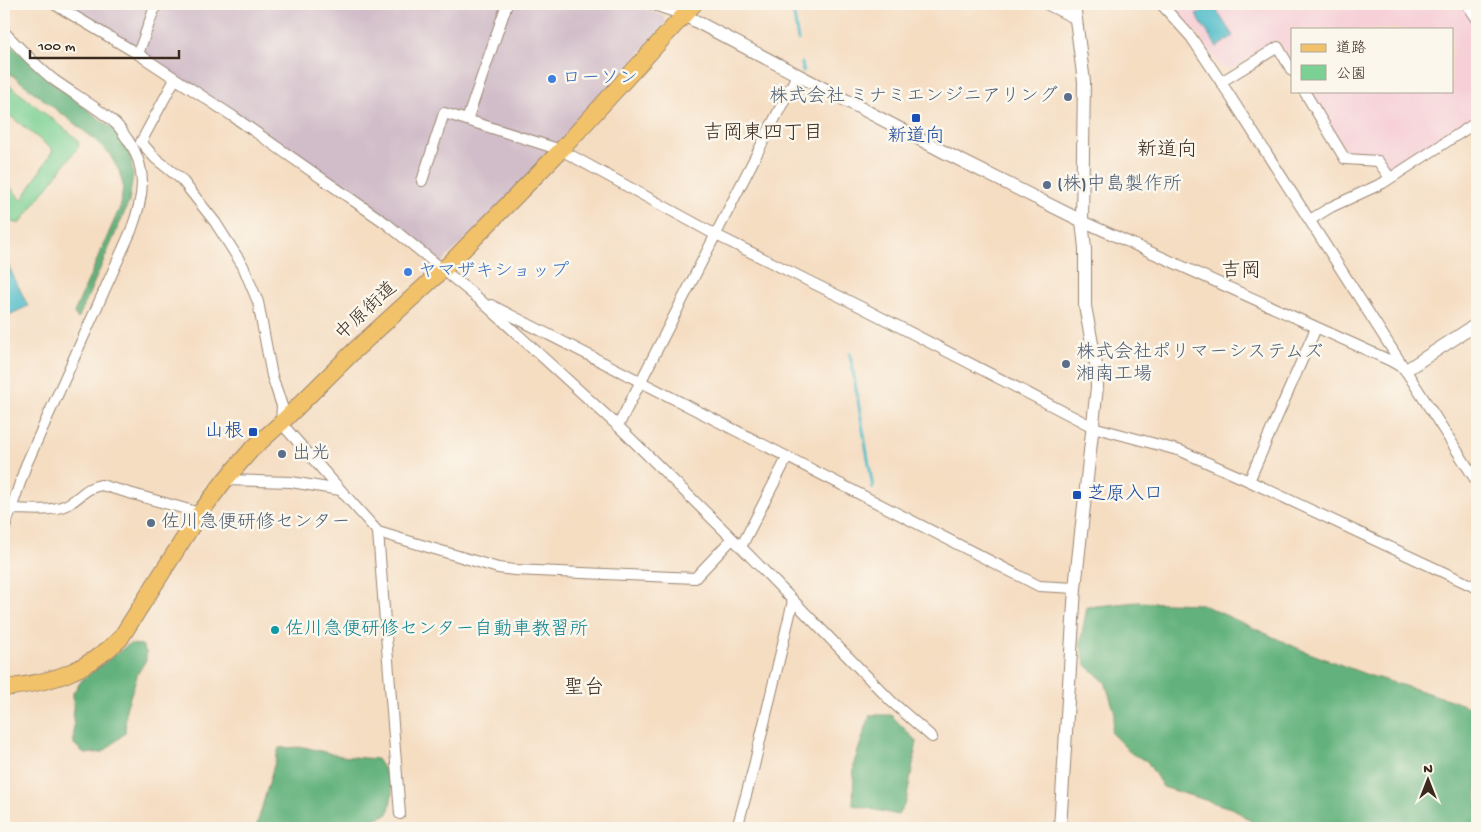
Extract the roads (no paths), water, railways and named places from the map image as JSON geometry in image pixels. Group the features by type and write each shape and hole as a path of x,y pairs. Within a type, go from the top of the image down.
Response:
{"main road":[{"name":"中原街道","path":"4,688 59,671 101,648 130,623 200,513 251,450 355,350 442,271 561,150 689,9"}],"street":[{"path":"54,4 138,54 234,117 387,224 442,271 479,299 618,426 741,547 892,702 932,737"},
{"path":"138,54 156,4"},
{"path":"467,120 507,4"},
{"path":"651,4 689,9 797,75 1082,221 1391,361 1406,370"},
{"path":"1046,4 1076,19"},
{"path":"1060,828 1075,588 1097,387 1096,365 1085,306 1085,248 1082,221 1084,82 1074,4"},
{"path":"1161,4 1191,37 1221,82 1477,482"},
{"path":"1467,4 1477,19"},
{"path":"4,32 52,78 118,126 132,146 140,164 142,183 140,209 26,465 4,530"},
{"path":"1221,82 1278,48 1291,69"},
{"path":"618,426 797,75"},
{"path":"175,79 141,142 155,158 181,178 215,222 243,266 258,302 272,376 282,406 281,423 378,532 498,568 524,571 695,578 732,539"},
{"path":"1305,92 1346,159 1378,161 1390,178"},
{"path":"422,181 444,113 561,150 716,235 863,308 1093,427 1181,451 1477,588"},
{"path":"1310,220 1331,207 1383,183 1477,122"},
{"path":"140,164 155,158"},
{"path":"479,299 1039,586 1075,588"},
{"path":"1406,370 1477,324"},
{"path":"1249,481 1316,328"},
{"path":"741,547 787,458"},
{"path":"225,480 291,482 340,490"},
{"path":"10,509 51,508 69,504 90,487 101,485 200,513"},
{"path":"378,532 400,814"},
{"path":"737,828 753,770 793,601"}],"water":[{"path":"1213,5 1233,36 1217,47 1196,15"},
{"path":"4,257 28,306 7,316 4,308"}],"waterway":[{"path":"792,4 798,40"},
{"path":"802,63 803,71"},
{"path":"850,354 873,488"}],"place":[{"name":"ローソン","path":"552,79"},
{"name":"株式会社 ミナミエンジニアリング","path":"1068,97"},
{"name":"新道向","path":"916,118"},
{"name":"(株)中島製作所","path":"1047,185"},
{"name":"ヤマザキショップ","path":"408,272"},
{"name":"株式会社ポリマーシステムズ 湘南工場","path":"1066,364"},
{"name":"山根","path":"253,432"},
{"name":"出光","path":"282,454"},
{"name":"芝原入口","path":"1077,495"},
{"name":"佐川急便研修センター","path":"151,523"},
{"name":"佐川急便研修センター自動車教習所","path":"275,630"}],"district":[{"name":"吉岡東四丁目","path":"763,134"},
{"name":"新道向","path":"1167,151"},
{"name":"吉岡","path":"1241,272"},
{"name":"聖台","path":"584,689"}]}
